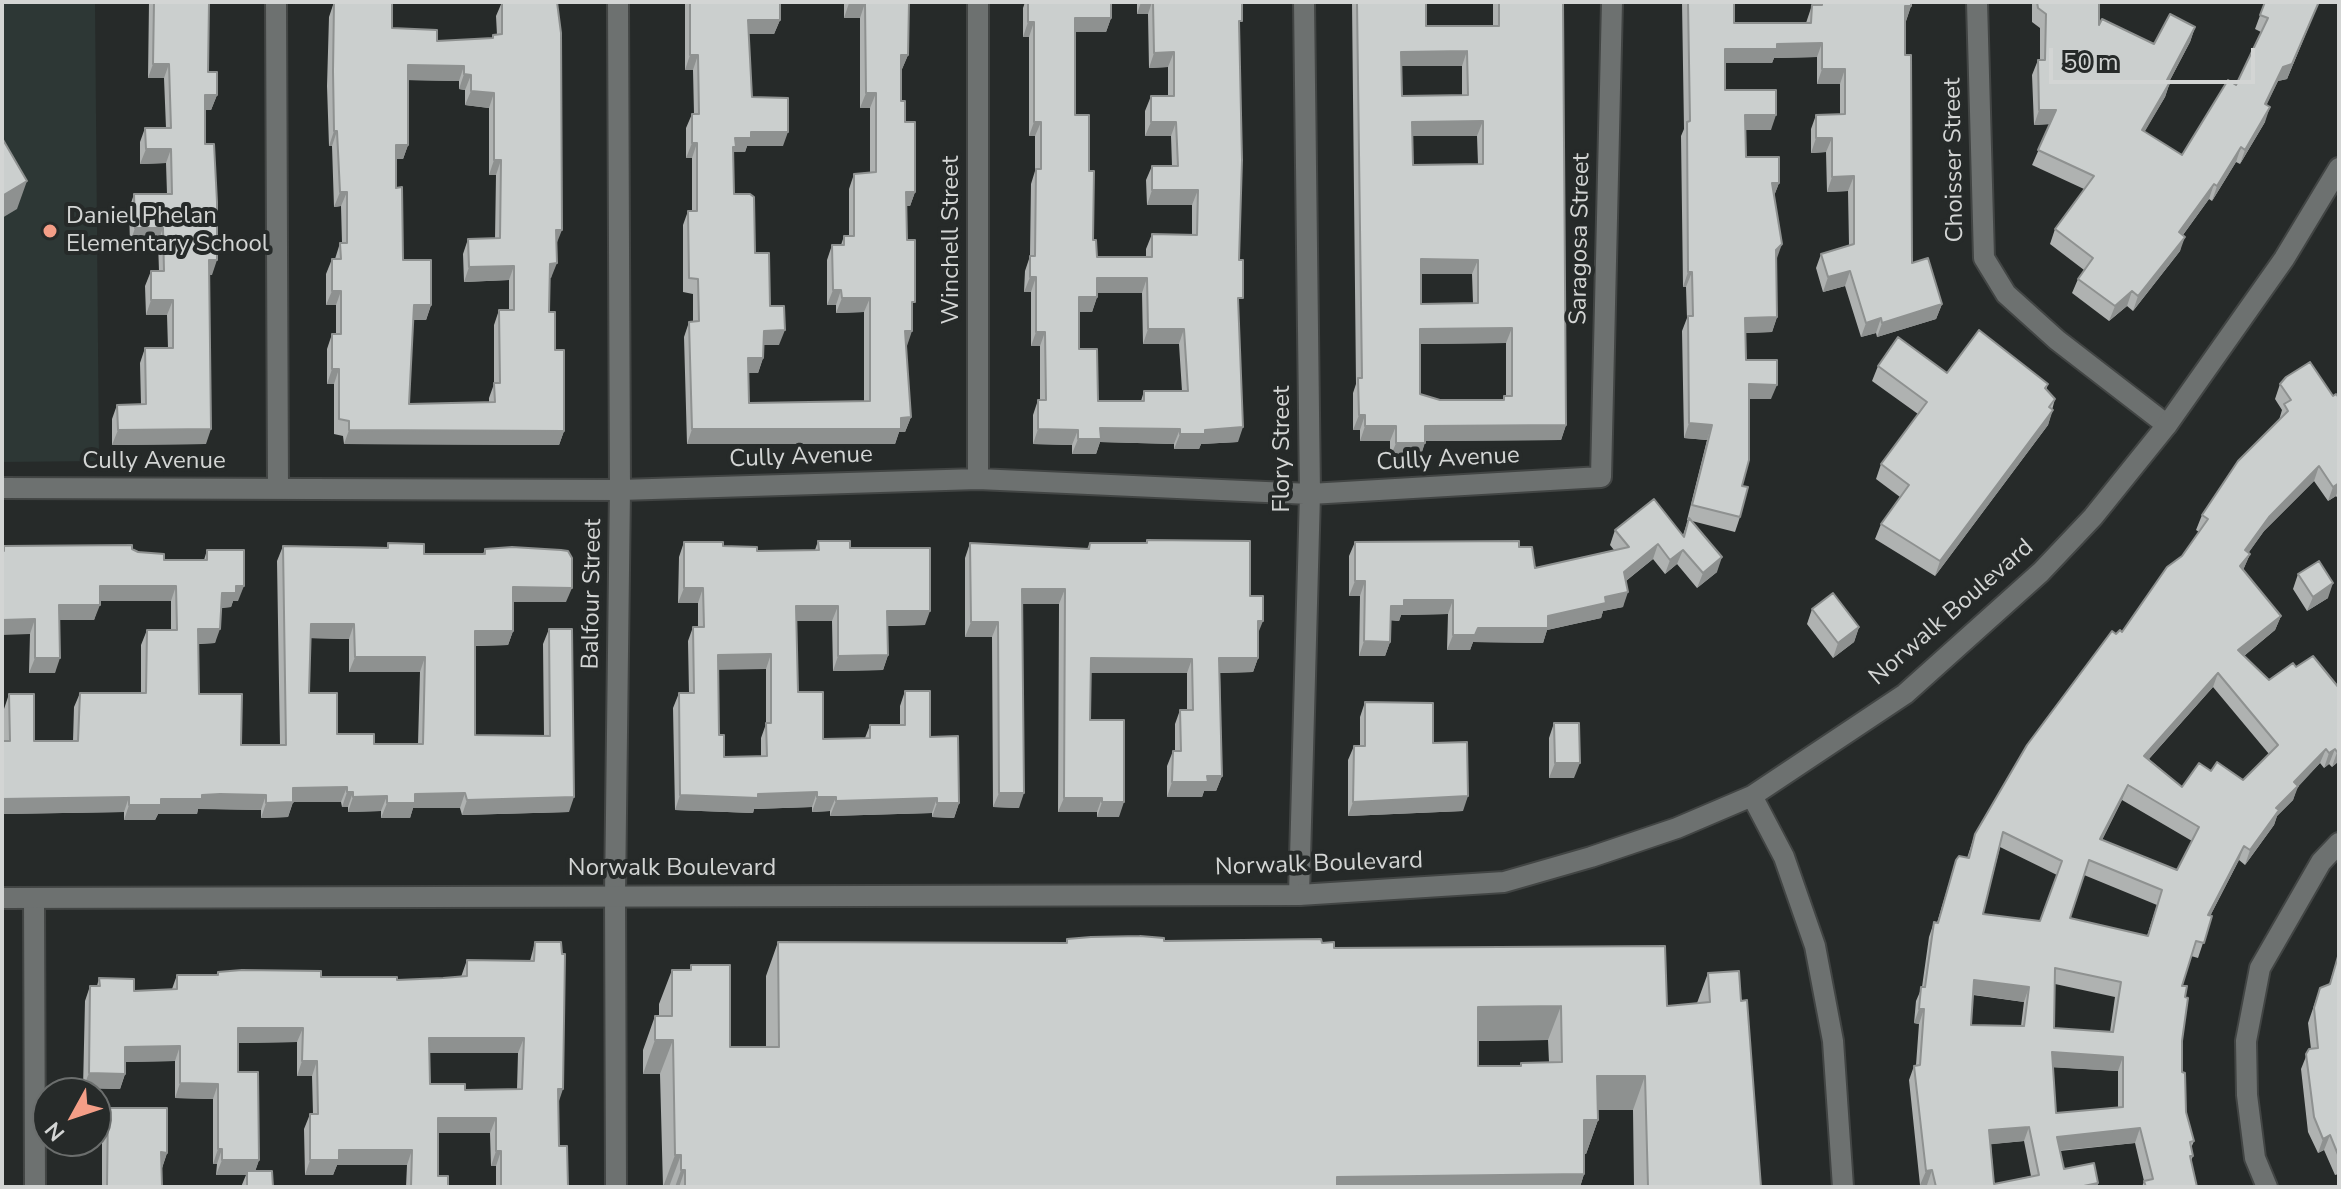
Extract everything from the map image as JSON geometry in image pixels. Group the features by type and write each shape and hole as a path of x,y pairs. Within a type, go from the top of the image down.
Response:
{"street":[{"path":"276,2 278,488"},
{"name":"Balfour Street","path":"616,1187 615,895 620,490 618,2"},
{"name":"Winchell Street","path":"978,2 978,479"},
{"name":"Flory Street","path":"1299,895 1310,494 1304,2"},
{"name":"Saragosa Street","path":"1601,477 1612,2"},
{"name":"Choisser Street","path":"1977,2 1984,258 2006,294 2057,340 2167,425"},
{"name":"Norwalk Boulevard","path":"2,898 1299,895 1504,882 1677,828 1752,796 1905,694 2029,583 2093,517 2167,425 2284,259 2339,168"},
{"name":"Cully Avenue","path":"2,488 620,490 978,479 1310,494 1601,477"},
{"path":"1752,796 1784,857 1815,946 1833,1041 1843,1187"},
{"path":"2267,1187 2255,1158 2247,1095 2246,1041 2260,968 2314,874 2339,843"},
{"path":"34,898 35,1187"}],"shaded area":[{"name":"Daniel Phelan Elementary School","path":"2,2 95,2 99,461 2,462"}],"building":[{"path":"154,2 209,2 208,72 217,72 217,95 205,95 205,144 214,144 217,202 217,260 209,260 211,429 118,430 117,405 146,404 145,348 173,348 173,300 151,300 151,271 164,271 163,228 135,228 134,194 172,194 171,149 146,149 145,128 171,128 169,64 153,64"},
{"path":"334,2 392,2 392,28 437,30 437,41 493,38 493,35 502,34 502,2 557,2 561,33 562,230 556,230 557,263 550,264 549,312 555,312 555,350 564,350 564,431 349,430 349,421 339,419 339,369 332,369 332,334 341,334 341,291 332,291 332,259 341,259 340,243 347,243 347,192 340,192 337,131 334,131","holes":["408,65 464,66 464,74 471,75 471,91 494,93 494,160 501,160 500,238 468,239 469,267 514,266 514,310 499,310 500,383 494,383 495,402 409,404 414,305 431,305 431,260 403,260 402,187 396,188 396,145 408,145"]},
{"path":"690,2 780,2 780,20 748,20 752,97 788,98 788,132 751,132 751,138 735,138 736,147 733,147 734,194 754,197 755,253 769,253 770,306 784,306 785,330 764,331 763,358 748,358 749,403 870,401 870,298 842,298 841,290 833,290 832,245 844,245 844,236 854,236 854,174 876,172 876,93 866,93 865,3 849,2 909,2 908,55 901,55 901,101 905,101 905,122 915,122 915,192 906,192 907,240 915,240 915,302 912,302 912,331 905,331 911,417 901,418 901,429 692,429 689,322 699,321 698,279 689,278 688,211 697,211 697,143 692,143 692,114 699,114 698,55 690,55"},
{"path":"1028,2 1111,2 1111,18 1075,18 1075,115 1089,115 1089,171 1094,171 1093,240 1096,240 1097,257 1152,257 1152,234 1197,235 1198,190 1152,190 1152,166 1178,166 1176,122 1151,122 1151,96 1174,96 1174,52 1154,53 1153,2 1242,2 1242,21 1239,21 1242,160 1239,260 1243,260 1243,298 1238,298 1243,427 1205,430 1205,434 1180,434 1180,429 1100,428 1101,439 1078,439 1078,430 1038,429 1038,400 1046,400 1045,332 1036,332 1036,277 1030,277 1030,256 1035,256 1036,169 1041,169 1041,122 1034,122 1034,22 1028,22","holes":["1097,278 1147,278 1148,329 1184,329 1188,391 1144,391 1144,401 1098,401 1097,349 1079,349 1079,297 1097,297"]},
{"path":"1357,2 1426,2 1426,26 1499,26 1499,2 1563,2 1566,425 1425,426 1425,443 1396,443 1396,426 1365,426 1365,415 1359,415 1358,378 1362,378","holes":["1467,51 1468,95 1402,96 1401,52","1483,121 1483,164 1413,165 1412,122","1421,259 1478,260 1478,303 1421,304","1512,328 1512,396 1504,396 1504,400 1440,400 1420,394 1420,329"]},
{"path":"1688,2 1734,2 1734,23 1811,23 1812,5 1822,5 1822,2 1911,2 1911,6 1905,6 1905,55 1911,55 1912,263 1928,258 1942,304 1882,323 1881,318 1866,323 1850,271 1828,277 1821,254 1854,244 1854,176 1832,177 1832,138 1816,138 1816,115 1845,114 1845,69 1822,69 1822,43 1777,44 1777,49 1725,49 1725,90 1776,90 1776,115 1745,115 1746,157 1779,157 1779,183 1772,183 1782,244 1776,250 1777,317 1745,318 1746,360 1777,360 1777,385 1749,384 1749,460 1742,486 1748,487 1740,517 1692,505 1712,425 1689,423 1688,316 1693,316 1692,272 1688,272"},
{"path":"2037,2 2099,2 2099,25 2102,19 2154,44 2170,14 2195,27 2167,80 2170,82 2142,130 2182,155 2228,80 2236,85 2268,18 2260,15 2265,2 2318,4 2292,64 2283,67 2265,104 2270,107 2245,150 2241,147 2217,186 2214,184 2179,232 2185,237 2138,296 2132,291 2115,306 2078,279 2093,258 2055,229 2094,176 2038,150 2056,110 2039,110 2038,60 2045,60 2046,14 2038,8"},
{"path":"2,138 27,181 2,196"},
{"path":"1979,330 2048,384 2045,388 2055,399 2049,407 2053,410 1940,561 1881,524 1909,485 1881,464 1927,402 1878,366 1898,337 1947,373"},
{"path":"2310,362 2333,396 2336,394 2339,398 2339,483 2333,487 2319,466 2269,517 2245,550 2250,554 2240,566 2281,616 2238,650 2269,680 2293,663 2296,667 2313,656 2339,688 2339,751 2335,749 2329,753 2326,749 2294,782 2298,786 2276,808 2279,810 2250,850 2244,846 2208,915 2212,916 2204,943 2196,941 2182,986 2187,986 2185,997 2188,998 2182,1041 2182,1072 2185,1073 2186,1112 2194,1141 2190,1142 2193,1156 2190,1156 2197,1187 2146,1187 2144,1181 2153,1179 2140,1128 2057,1137 2064,1169 2094,1163 2098,1183 2079,1187 1936,1187 1932,1170 1926,1171 1914,1066 1920,1065 1924,1009 1919,1009 1921,987 1925,987 1934,922 1938,923 1956,860 1959,856 1969,858 1975,834 2027,745 2112,631 2116,634 2120,630 2122,632 2167,567 2182,556 2208,519 2202,515 2238,461 2288,411 2284,404 2291,400 2280,384","holes":["2218,673 2278,745 2243,780 2217,762 2211,771 2199,763 2182,787 2144,756","2128,785 2199,827 2177,870 2100,839","2003,832 2062,861 2040,921 1983,914","2089,860 2162,890 2148,936 2070,918","2055,968 2121,982 2113,1032 2054,1028","1974,980 2029,987 2024,1026 1971,1025","2052,1052 2123,1057 2123,1107 2056,1113","2029,1127 2039,1175 1994,1184 1989,1130"]},
{"path":"1654,499 1684,537 1689,518 1722,557 1703,573 1683,550 1670,560 1658,544 1624,572 1628,592 1605,597 1606,603 1548,616 1548,628 1478,628 1475,635 1453,635 1453,600 1404,600 1404,606 1391,606 1390,642 1364,641 1365,581 1355,581 1355,542 1519,541 1519,547 1532,547 1535,568 1629,547 1615,530"},
{"path":"1147,540 1250,541 1250,596 1263,596 1263,621 1258,621 1258,658 1219,658 1222,776 1207,776 1208,782 1172,782 1173,751 1181,751 1180,710 1193,710 1192,659 1091,658 1090,720 1124,720 1124,802 1102,802 1102,798 1064,798 1065,589 1022,589 1024,793 999,793 998,622 971,622 970,543 1089,549 1090,543 1147,543"},
{"path":"818,541 850,541 850,548 930,548 930,611 887,611 888,655 838,656 838,606 796,606 798,692 823,692 823,739 870,738 870,725 905,725 905,691 930,691 930,737 958,736 959,803 937,803 937,798 836,801 836,797 817,797 817,792 758,794 758,798 680,795 679,693 694,693 693,627 704,627 703,588 684,588 684,542 723,542 723,546 757,547 757,551 819,550","holes":["771,654 771,723 766,723 767,756 724,757 724,735 719,735 718,655"]},
{"path":"388,543 424,544 424,554 485,554 485,549 512,547 568,551 572,558 572,588 513,587 513,631 475,631 475,735 550,736 549,629 572,629 574,797 467,800 465,793 415,794 415,803 387,803 387,796 353,797 353,792 347,792 347,787 293,788 293,802 266,803 266,795 220,794 202,795 202,799 161,799 161,805 129,805 129,797 2,799 2,741 10,741 9,694 34,694 34,741 78,741 80,693 146,693 147,630 177,630 176,586 100,586 100,605 59,605 60,658 35,658 35,619 2,620 4,546 132,545 132,549 138,552 164,554 164,560 207,560 207,550 244,550 244,586 236,586 236,593 222,593 220,629 198,629 199,694 242,694 241,745 286,745 283,546 388,548","holes":["311,624 354,624 355,657 425,657 423,744 374,744 374,734 337,734 337,693 309,693"]},
{"path":"2319,561 2333,583 2313,597 2298,574"},
{"path":"1833,593 1859,627 1838,643 1812,609"},
{"path":"1365,702 1433,703 1433,743 1467,742 1468,796 1353,802 1354,746 1365,746"},
{"path":"1554,723 1579,723 1580,763 1555,763"},
{"path":"1140,936 1164,938 1164,941 1321,939 1322,943 1334,942 1334,948 1665,946 1667,1006 1710,1002 1708,973 1739,971 1741,1001 1747,1000 1761,1187 1626,1187 1648,1186 1645,1076 1597,1076 1598,1120 1584,1120 1584,1174 1337,1177 1337,1187 685,1187 681,1155 675,1155 673,1040 655,1040 655,1016 672,1016 672,970 691,970 691,965 730,965 730,1047 779,1047 778,942 1067,943 1067,939","holes":["1561,1006 1562,1062 1478,1066 1478,1007"]},
{"path":"535,942 561,942 562,954 565,954 563,1089 558,1089 559,1146 567,1146 568,1187 501,1187 501,1151 496,1151 496,1118 438,1118 438,1176 448,1176 448,1187 411,1187 412,1150 339,1150 339,1160 310,1160 310,1114 318,1114 317,1061 302,1061 303,1028 238,1028 238,1072 258,1072 259,1160 222,1160 222,1149 218,1149 218,1084 180,1083 180,1046 125,1047 125,1074 89,1073 90,986 100,986 99,978 134,979 134,991 177,989 177,975 218,975 218,972 242,970 321,971 321,977 397,977 397,980 467,976 467,960 534,961","holes":["429,1038 524,1038 522,1089 465,1090 465,1084 430,1084"]},
{"path":"2339,953 2339,1157 2330,1135 2323,1139 2314,1117 2306,1054 2309,1049 2318,1048 2314,1008 2320,988 2330,984"},
{"path":"112,1108 167,1108 167,1153 161,1152 162,1187 107,1187 107,1157 112,1157"},
{"path":"247,1171 272,1171 273,1187 247,1187"}],"place":[{"name":"Daniel Phelan Elementary School","path":"50,231"}]}
